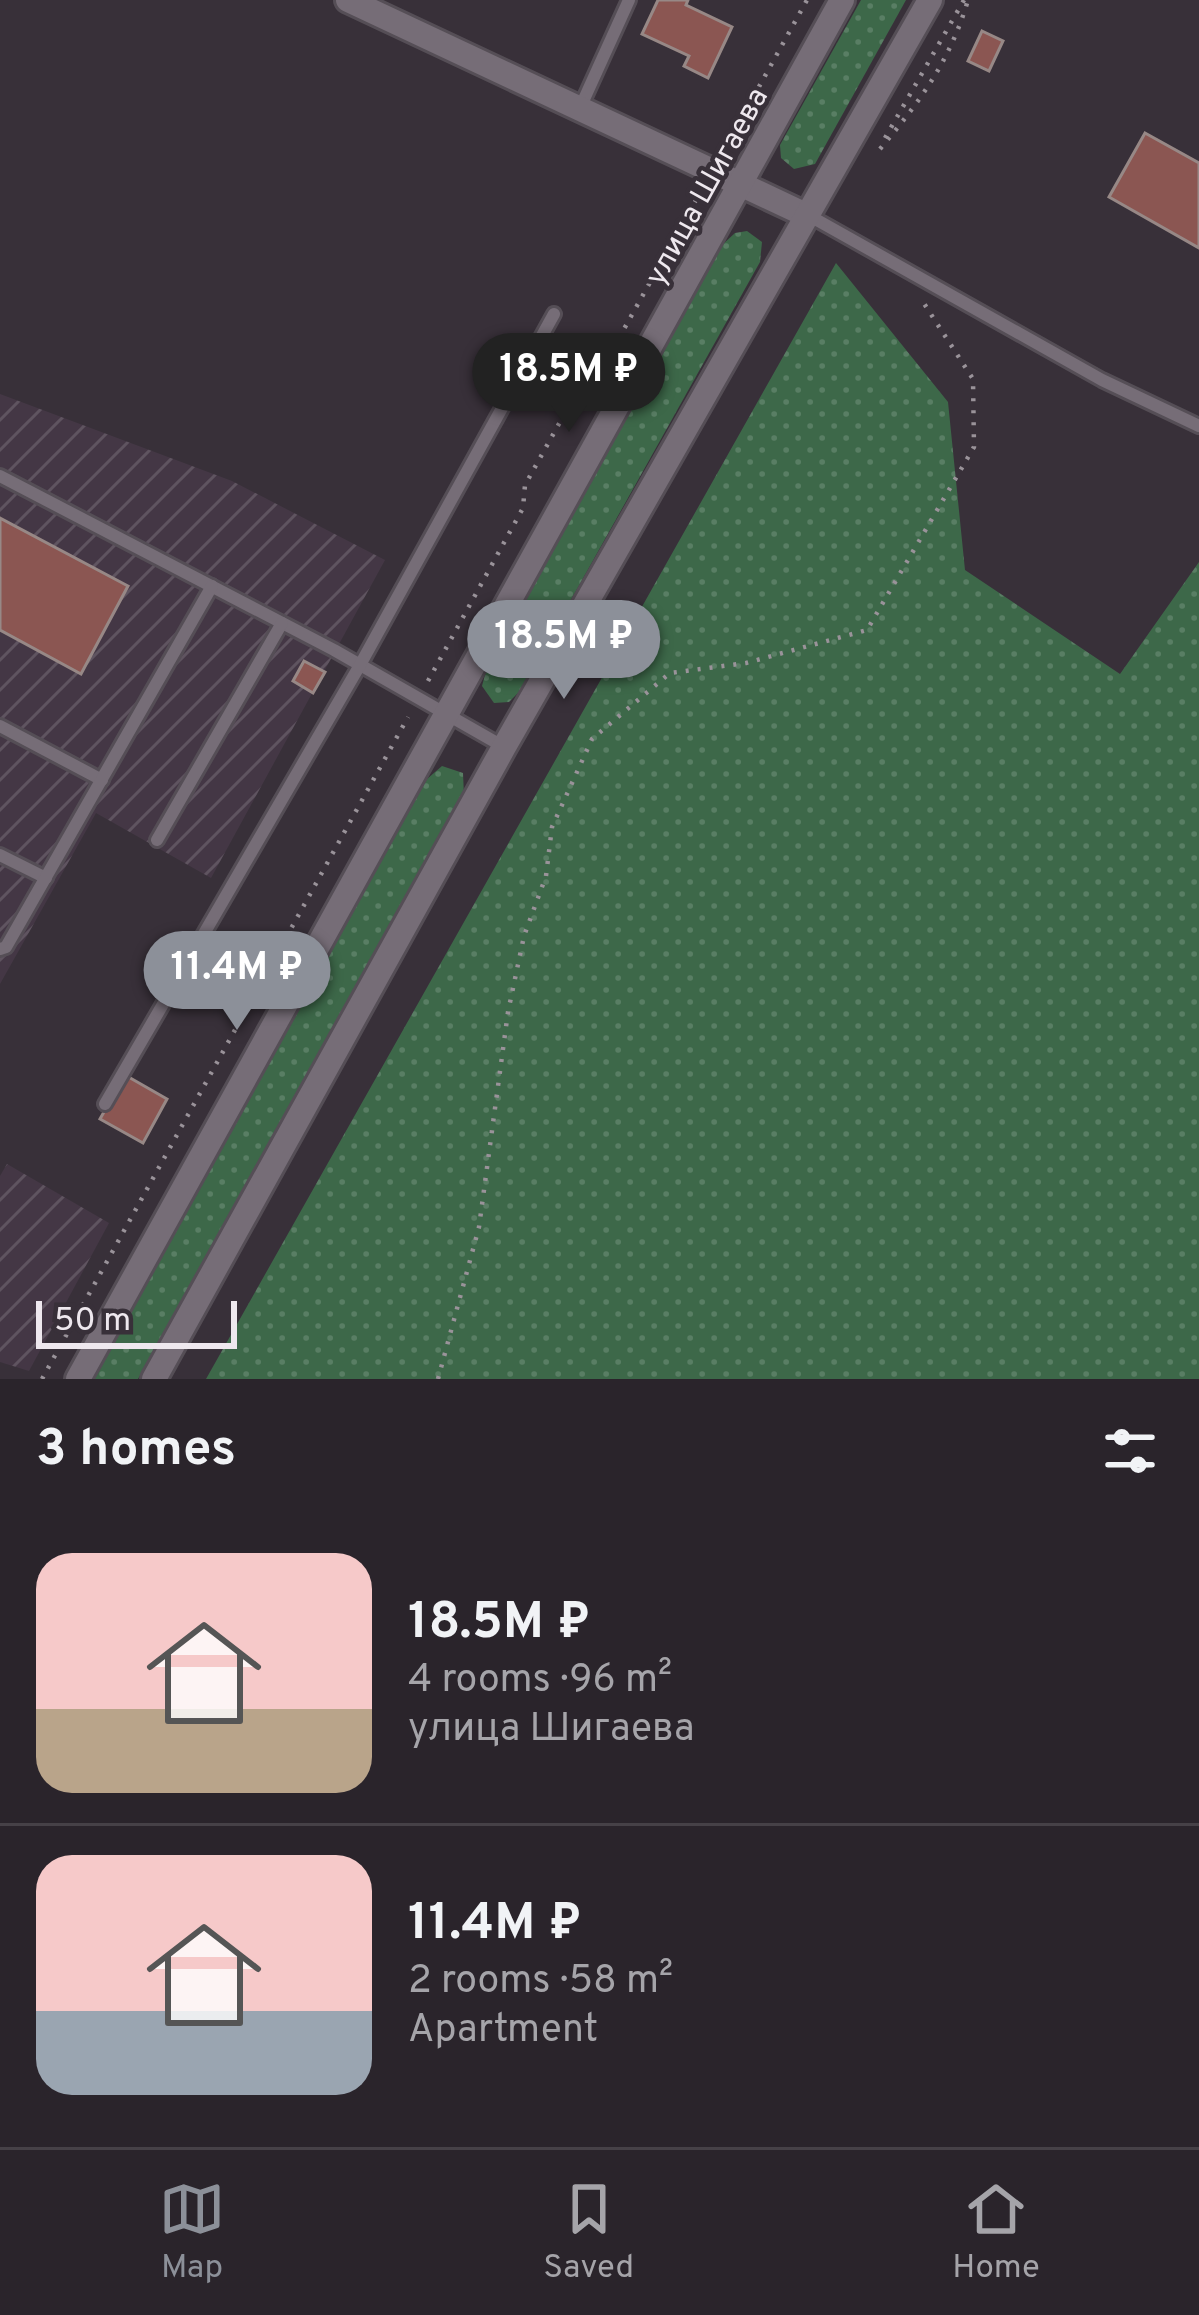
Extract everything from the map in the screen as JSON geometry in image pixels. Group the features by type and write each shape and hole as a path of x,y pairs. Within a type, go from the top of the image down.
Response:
{"street":[{"path":"348,0 806,215"},
{"name":"улица Шигаева","path":"78,1379 842,0"},
{"path":"154,1379 504,747 930,0"}],"lane":[{"path":"580,108 629,0"},
{"path":"806,215 1102,380 1199,426"},
{"path":"105,1104 360,665 554,314"},
{"path":"0,476 282,623 504,747"},
{"path":"0,949 6,947 212,586"},
{"path":"157,840 282,623"},
{"path":"0,726 102,779"},
{"path":"0,855 46,878"}],"path":[{"path":"966,0 953,49 934,85 880,148 966,0"},
{"path":"438,1379 479,1226 508,1012 524,936 546,876 552,826 592,739 670,673 746,663 867,630 974,447 973,379 901,267"}],"shaded area":[{"path":"0,394 232,481 385,560 211,878 96,813 0,984"},
{"path":"7,1164 109,1223 29,1371 0,1362 0,1176"}],"green space":[{"path":"861,0 906,0 815,164 794,169 781,158 780,145"},
{"path":"747,231 762,242 760,262 520,691 509,702 494,703 482,686 487,667 722,245 735,233"},
{"path":"836,263 948,402 965,570 1120,674 1199,562 1199,1379 206,1379"},
{"path":"442,766 463,773 464,796 138,1379 92,1379 427,779"}],"building":[{"path":"658,0 688,0 686,5 732,27 708,78 684,66 689,56 642,34"},
{"path":"982,31 1003,41 989,71 968,61"},
{"path":"1145,133 1199,163 1199,248 1109,197"},
{"path":"0,518 128,586 81,674 0,630"},
{"path":"304,661 325,672 313,693 293,681"},
{"path":"125,1075 167,1099 143,1143 100,1119"}]}
